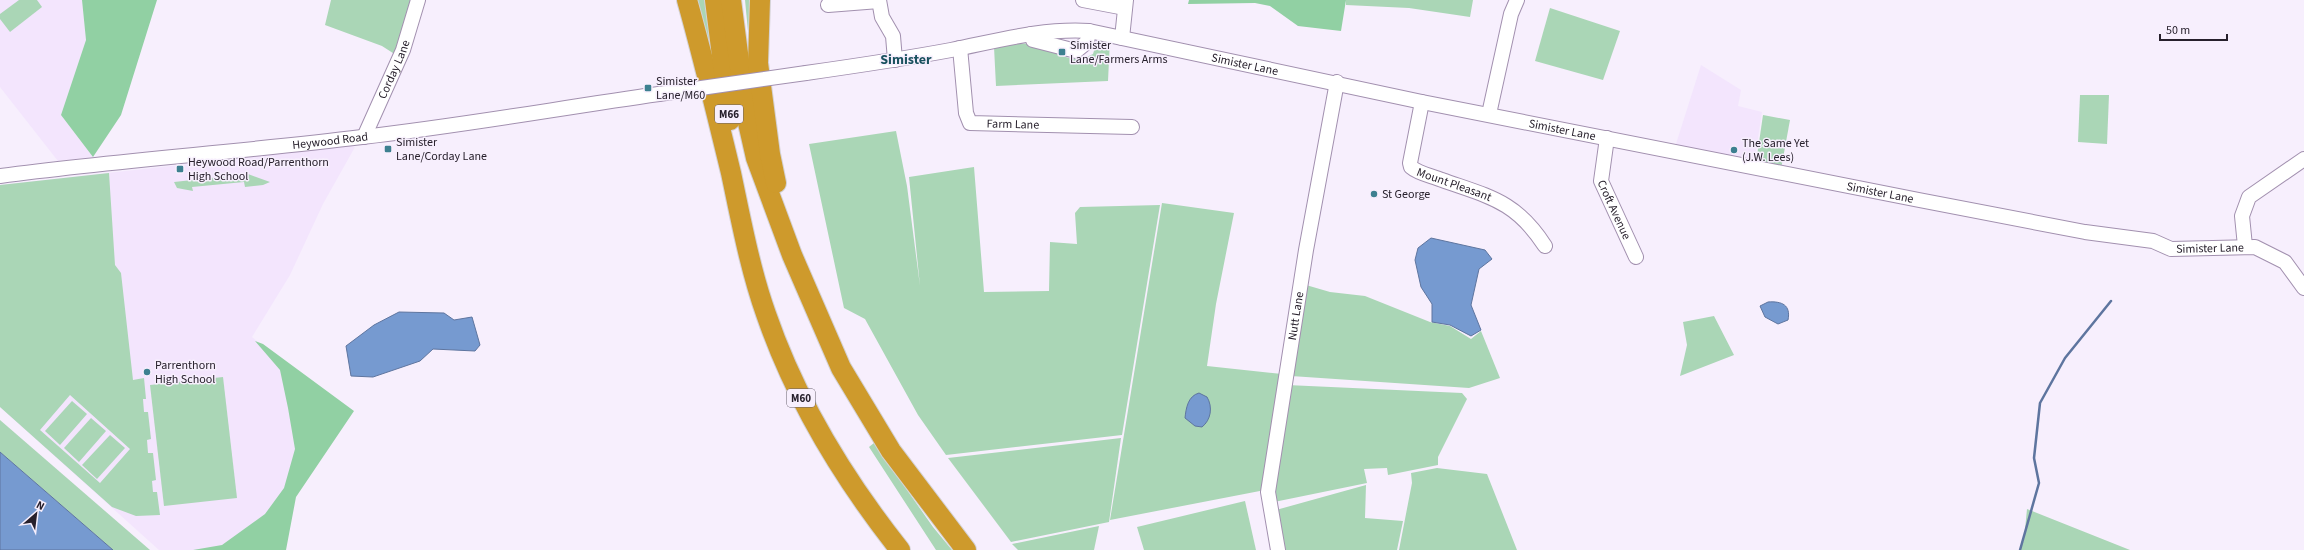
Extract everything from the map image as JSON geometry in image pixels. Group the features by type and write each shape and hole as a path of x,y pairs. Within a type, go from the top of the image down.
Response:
{"highway":[{"path":"681,0 707,73"},
{"path":"687,0 707,73 743,228"},
{"name":"M66","path":"715,0 743,228"},
{"name":"M66","path":"731,0 746,114 756,158 792,255"},
{"path":"760,4 758,63 762,101 770,154 792,255 841,368 891,451 966,550"},
{"name":"M60","path":"743,228 766,313 799,393 824,442 868,510 900,550"}],"street":[{"name":"Corday Lane","path":"364,137 403,50 418,0"},
{"path":"1083,0 1126,4 1122,38"},
{"path":"1488,114 1511,14 1517,0"},
{"path":"828,5 879,1 882,17 893,36 895,60"},
{"name":"Simister Lane","path":"806,73 895,60 1031,34 1064,30 1089,31 1337,82 1422,102 2049,225 2153,241 2171,249 2245,246 2255,247 2285,262 2304,288"},
{"path":"1031,34 1033,40 1076,51 1087,42 1089,31"},
{"name":"Farm Lane","path":"960,48 966,114 970,123 1132,127"},
{"name":"Heywood Road","path":"0,176 84,165 277,147 364,137 806,73"},
{"name":"Nutt Lane","path":"1278,550 1268,492 1306,250 1337,82"},
{"name":"Mount Pleasant","path":"1422,102 1410,163 1411,167 1496,200 1512,209 1524,218 1545,246"},
{"name":"Croft Avenue","path":"1607,138 1601,181 1636,257"},
{"path":"2245,246 2242,216 2249,197 2304,159"}],"shaded area":[{"path":"0,0 82,0 86,40 61,115 93,157 58,161 0,87"},
{"path":"1701,65 1741,90 1738,106 1762,112 1754,164 1675,147"},
{"name":"Parrenthorn High School","path":"350,146 355,147 323,204 290,275 252,337 348,416 297,488 279,550 159,550 0,407 0,185"}],"green space":[{"path":"19,0 37,0 42,7 10,32 0,19 0,14"},
{"path":"82,0 157,0 121,115 93,157 61,115 86,40"},
{"path":"331,0 413,0 396,55 382,46 325,25"},
{"path":"697,0 707,0 714,63"},
{"path":"745,0 753,0 752,73"},
{"path":"1189,0 1346,0 1341,31 1298,26 1270,6 1255,3 1188,4"},
{"path":"1346,0 1473,0 1470,17 1409,8 1346,5"},
{"path":"1550,8 1620,31 1603,80 1535,61"},
{"path":"1098,38 1110,40 1108,81 996,86 994,47 1031,44 1040,46 1062,56 1076,59 1084,58 1093,54"},
{"path":"2080,95 2109,95 2107,144 2078,142"},
{"path":"1763,115 1790,120 1781,169 1756,163"},
{"path":"896,131 907,186 920,286 909,177 974,167 984,292 1049,291 1050,242 1077,244 1075,213 1080,207 1160,205 1122,435 946,455 918,415 865,319 844,308 809,144"},
{"path":"109,173 115,265 121,273 133,380 144,378 146,399 143,399 144,412 148,412 151,439 147,440 148,453 153,453 156,480 152,481 153,492 157,492 160,515 136,516 112,507 0,407 0,185","holes":["70,395 130,449 100,483 40,430"]},
{"path":"248,174 270,182 263,185 245,187 244,182 192,187 193,191 177,188 174,182"},
{"path":"1162,203 1234,213 1216,304 1207,366 1282,374 1265,490 1110,520"},
{"path":"1306,285 1330,292 1365,296 1430,322 1450,326 1471,339 1481,331 1500,378 1469,388 1291,376"},
{"path":"1714,316 1734,355 1680,376 1687,345 1683,322"},
{"path":"255,341 263,344 354,411 296,497 286,550 193,550 222,545 265,514 284,488 295,449 288,408 280,370"},
{"path":"223,377 237,498 164,506 150,385"},
{"path":"1287,385 1462,393 1467,399 1438,457 1438,465 1388,475 1387,468 1364,469 1367,483 1274,502 1273,483"},
{"path":"72,401 87,414 60,445 45,431"},
{"path":"91,418 106,431 79,462 64,448"},
{"path":"0,420 150,550 113,550 0,452"},
{"path":"110,435 125,448 97,479 82,465"},
{"path":"1121,438 1109,522 1011,542 948,458"},
{"path":"874,443 933,527 952,550 936,550 869,447"},
{"path":"1437,468 1487,474 1517,550 1399,550 1412,483 1411,473"},
{"path":"1366,485 1365,518 1403,521 1397,550 1283,550 1276,510"},
{"path":"1245,501 1256,550 1144,550 1137,527"},
{"path":"2027,509 2130,550 2019,550 2024,540"},
{"path":"1099,526 1094,550 1018,550 1012,544"}],"water":[{"path":"1431,238 1485,250 1492,259 1479,269 1471,305 1481,330 1471,336 1450,325 1432,322 1432,304 1421,287 1415,260 1418,248"},
{"path":"1768,302 1781,303 1787,307 1789,315 1788,320 1778,324 1765,317 1760,306"},
{"path":"399,312 444,313 454,320 472,317 480,345 475,351 433,349 420,361 373,377 351,376 346,346 374,325"},
{"path":"1199,393 1207,397 1210,405 1209,417 1202,427 1195,426 1185,418 1187,406 1190,400"},
{"path":"0,452 113,550 0,550"}],"waterway":[{"path":"2020,550 2039,483 2034,458 2040,403 2065,358 2111,301"}],"place":[{"name":"Simister Lane/Farmers Arms","path":"1062,52"},
{"name":"Simister Lane/M60","path":"648,88"},
{"name":"Simister Lane/Corday Lane","path":"388,149"},
{"name":"The Same Yet (J.W. Lees)","path":"1734,150"},
{"name":"Heywood Road/Parrenthorn High School","path":"180,169"},
{"name":"St George","path":"1374,194"},
{"name":"Parrenthorn High School","path":"147,372"}],"district":[{"name":"Simister","path":"906,59"}]}
